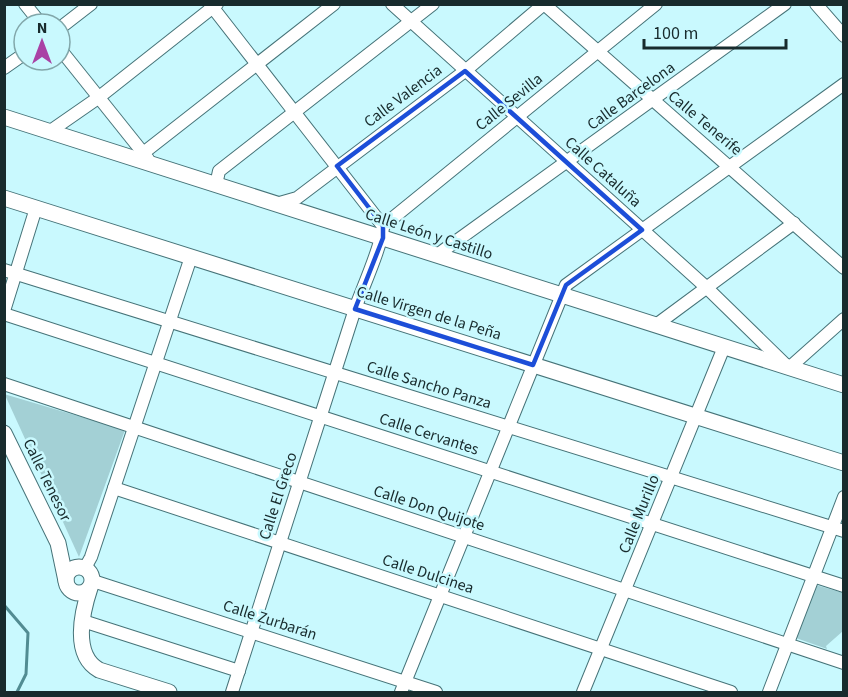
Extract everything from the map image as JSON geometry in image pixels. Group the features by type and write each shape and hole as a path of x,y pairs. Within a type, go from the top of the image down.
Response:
{"street":[{"path":"72,18 91,4"},
{"path":"142,154 334,4"},
{"name":"Calle Cataluña","path":"392,4 707,288 789,368"},
{"path":"216,185 219,171 433,4"},
{"name":"Calle Tenerife","path":"544,4 843,268"},
{"name":"Calle Valencia","path":"276,204 297,198 465,71 544,4"},
{"name":"Calle Sevilla","path":"383,232 517,117 656,4"},
{"name":"Calle Barcelona","path":"438,255 785,4"},
{"path":"816,4 843,36"},
{"path":"49,132 98,98 213,6 337,166 383,232"},
{"path":"72,64 142,154 156,166"},
{"path":"403,688 560,295 566,285 843,84"},
{"name":"Calle León y Castillo","path":"4,117 276,204 383,232 438,255 843,385"},
{"name":"Calle Virgen de la Peña","path":"4,198 843,463"},
{"path":"4,312 10,271 36,208"},
{"path":"656,325 794,223"},
{"name":"Calle El Greco","path":"232,693 334,373 383,232"},
{"path":"87,576 71,569 67,585 80,593 87,576 191,257"},
{"name":"Calle Sancho Panza","path":"10,271 838,530"},
{"name":"Calle Cervantes","path":"4,312 843,586"},
{"path":"789,368 843,319"},
{"name":"Calle Murillo","path":"583,693 724,347"},
{"name":"Calle Don Quijote","path":"4,384 843,663"},
{"name":"Calle Tenesor","path":"4,433 58,543 67,585 83,620"},
{"name":"Calle Dulcinea","path":"114,488 731,693"},
{"path":"770,693 814,576 838,530 843,497"},
{"name":"Calle Tenesor","path":"58,543 87,576"},
{"path":"87,576 83,650 89,663 99,669 169,693"},
{"name":"Calle Zurbarán","path":"87,576 252,632 403,688 436,693"},
{"path":"83,620 239,671"}],"highlighted area":[{"path":"465,71 642,230 566,285 533,365 355,309 383,238 383,226 337,166"}],"shaded area":[{"path":"5,395 125,430 79,557"},
{"path":"816,585 843,593 843,631 826,646 827,649 796,638"}],"waterway":[{"path":"4,605 28,633 26,674 17,692"}]}
